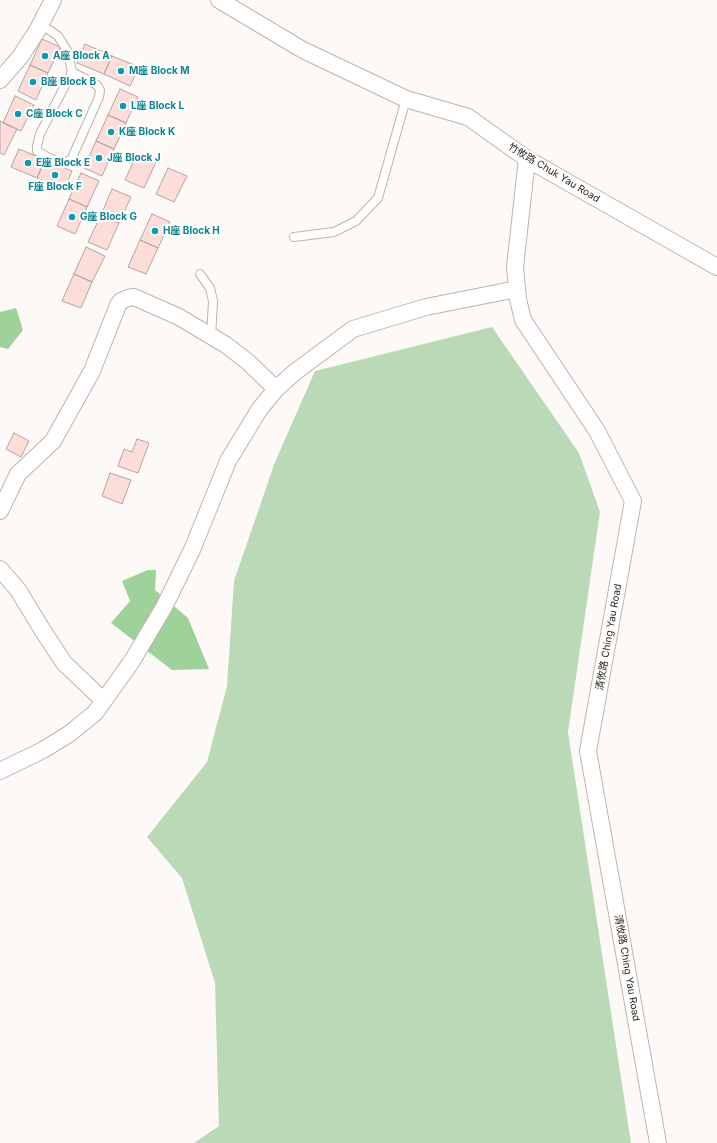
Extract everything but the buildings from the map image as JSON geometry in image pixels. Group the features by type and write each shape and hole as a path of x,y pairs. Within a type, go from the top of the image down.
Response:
{"street":[{"path":"0,80 20,57 53,0"},
{"name":"竹攸路 Chuk Yau Road","path":"219,0 303,50 406,99 468,117 527,159 717,267"},
{"name":"清攸路 Ching Yau Road","path":"527,159 515,267 518,298 523,320 597,431 633,501 588,751 658,1143"},
{"path":"0,771 43,750 69,734 95,713 104,701 132,661 164,607 192,550 228,461 259,410 276,389 295,372 353,329 426,307 517,289"},
{"path":"0,510 18,474 53,441 92,371 118,305 128,298 134,297 179,316 226,345 248,362 276,389"},
{"path":"0,569 18,590 64,663 104,701"}],"lane":[{"path":"40,24 58,36 68,52 72,72 40,134 37,146 38,151 50,159 62,163 71,160 99,97 100,90 97,85 72,72"},
{"path":"294,237 334,232 356,221 378,198 406,99"},
{"path":"200,274 210,288 213,302 211,337"}],"green space":[{"path":"16,308 23,330 8,349 0,347 0,312"},
{"path":"492,327 579,453 600,512 568,732 631,1143 194,1143 219,1126 215,983 182,878 147,837 207,762 227,686 234,581 275,462 315,371"},
{"path":"148,570 156,570 155,590 188,618 209,669 172,670 111,623 130,601 122,581"}],"place":[{"name":"A座 Block A","path":"45,56"},
{"name":"M座 Block M","path":"121,71"},
{"name":"B座 Block B","path":"33,82"},
{"name":"L座 Block L","path":"123,106"},
{"name":"C座 Block C","path":"18,114"},
{"name":"K座 Block K","path":"111,132"},
{"name":"J座 Block J","path":"99,158"},
{"name":"E座 Block E","path":"28,163"},
{"name":"F座 Block F","path":"55,175"},
{"name":"G座 Block G","path":"72,217"},
{"name":"H座 Block H","path":"155,231"}]}
